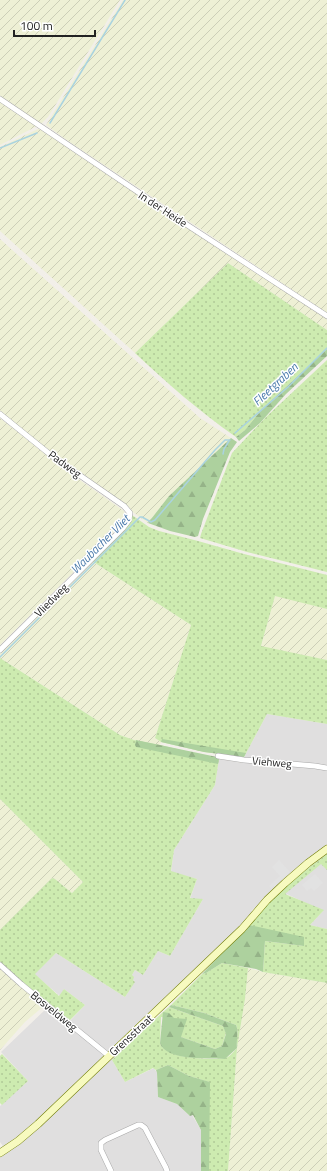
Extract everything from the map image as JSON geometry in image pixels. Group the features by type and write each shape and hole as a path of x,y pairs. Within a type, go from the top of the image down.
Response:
{"main road":[{"name":"Grensstraat","path":"0,1153 18,1141 38,1124 219,952 288,880 327,849"}],"street":[{"name":"In der Heide","path":"0,99 172,215 327,316"},
{"name":"Padweg","path":"0,414 52,456 124,506 130,513"},
{"name":"Vliedweg","path":"0,650 123,528 129,520 130,513"},
{"name":"Viehweg","path":"218,756 327,768"},
{"name":"Bosveldweg","path":"0,965 109,1056"},
{"path":"111,1171 100,1150 101,1143 135,1126 141,1125 145,1128 167,1171"}],"shaded area":[{"path":"267,714 327,724 327,929 310,925 323,911 276,889 251,911 260,913 256,919 112,1060 125,1082 154,1068 157,1073 158,1097 177,1104 190,1116 192,1115 201,1130 201,1171 0,1171 0,1149 3,1146 0,1142 0,1106 28,1081 1,1052 48,1007 68,1023 85,1005 64,989 60,996 34,974 56,953 125,997 135,981 132,980 132,975 135,970 143,975 158,951 170,956 203,899 190,899 197,879 171,872 174,850 215,785 219,759 242,763"},
{"path":"279,860 290,872 271,889 269,886 280,876 272,867"},
{"path":"315,874 323,883 314,891 311,888 307,891 302,885"}],"green space":[{"path":"0,0 120,0 48,117 41,124 0,145"},
{"path":"123,0 327,0 327,313 46,125"},
{"path":"40,128 327,318 327,330 228,263 135,353 0,231 0,147"},
{"path":"0,239 200,418 231,438 169,496 148,523 72,469 0,412"},
{"path":"228,263 327,330 327,349 262,409 245,430 236,437 184,397 135,353"},
{"path":"327,349 327,356 286,394 260,423 239,441 236,437 245,430 262,409"},
{"path":"327,360 327,572 247,552 200,538 232,453 265,418"},
{"path":"0,418 64,469 124,511 125,517 121,525 0,645"},
{"path":"231,438 237,442 230,452 203,519 198,536 195,537 170,531 148,523 169,496"},
{"path":"132,515 149,527 159,531 327,575 327,609 275,596 261,646 327,660 327,724 267,714 244,757 204,752 161,742 155,738 191,625 92,561"},
{"path":"92,561 191,625 155,738 161,742 160,745 134,740 120,735 0,658 0,653"},
{"path":"275,595 327,609 327,660 261,647"},
{"path":"0,658 120,735 134,740 219,759 215,785 174,850 171,871 197,879 190,898 203,899 170,956 158,951 143,975 135,970 132,975 135,982 125,997 56,953 35,974 59,996 64,989 85,1005 69,1021 0,963 0,930 52,878 72,893 83,882 0,799"},
{"path":"162,739 246,753 244,757 204,752 161,742"},
{"path":"136,740 217,757 219,759 218,764 136,747"},
{"path":"0,799 83,882 72,893 52,878 0,930"},
{"path":"327,854 327,870 321,864 285,894 324,910 310,925 327,929 327,983 263,972 265,941 304,946 249,925 289,883"},
{"path":"249,925 304,937 304,946 265,941 263,972 256,969 222,963 202,974"},
{"path":"222,963 248,968 245,999 237,1048 236,1025 204,1013 171,1005 202,974"},
{"path":"0,968 45,1005 25,1022 0,1050"},
{"path":"248,968 327,983 327,1171 228,1171 237,1048 245,999"},
{"path":"171,1005 204,1013 236,1025 237,1048 225,1059 179,1056 170,1053 164,1049 160,1043 163,1012 169,1013 174,1018 187,1019 181,1037 215,1049 222,1046 226,1034 223,1026 169,1007"},
{"path":"169,1007 223,1026 226,1033 222,1046 215,1049 181,1037 174,1018 161,1017 160,1043 163,1048 169,1052 185,1057 216,1059 227,1057 237,1048 228,1171 209,1171 209,1082 189,1076 168,1065 156,1070 153,1068 125,1082 112,1060"},
{"path":"2,1054 28,1081 2,1105 0,1103 0,1056"},
{"path":"168,1065 189,1076 210,1082 209,1171 201,1171 201,1130 193,1115 190,1116 177,1104 158,1097 156,1070"}],"waterway":[{"path":"50,123 125,0"},
{"path":"0,148 37,133"},
{"name":"Fleetgraben","path":"235,433 288,387 327,348"},
{"name":"Waubacher Vliet","path":"0,657 140,517 151,522 155,520 215,450 225,440 230,440"},
{"name":"Fleetgraben","path":"223,454 229,441"}]}
